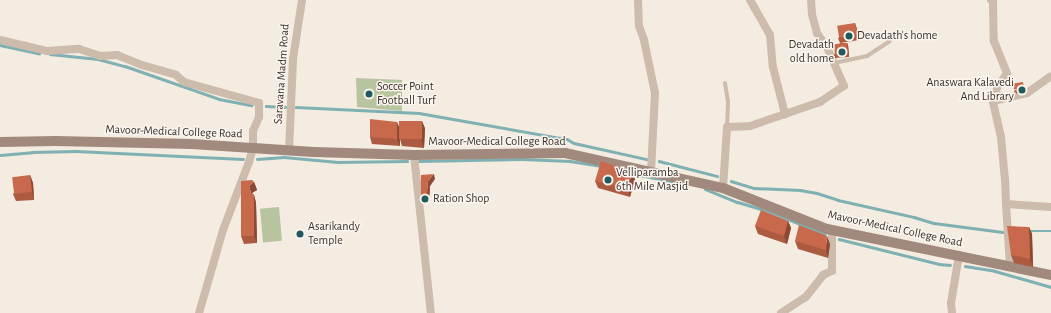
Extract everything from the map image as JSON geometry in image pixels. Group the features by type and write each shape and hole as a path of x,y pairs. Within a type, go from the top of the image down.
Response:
{"main road":[{"name":"Mavoor-Medical College Road","path":"0,142 55,141 192,144 414,155 565,153 723,188 832,230 1010,265 1051,275"}],"street":[{"name":"Saravana Madm Road","path":"289,150 293,59 302,0"},
{"path":"638,0 639,26 644,40 654,93 651,172"},
{"path":"750,0 770,35 773,67 785,114"},
{"path":"723,188 727,127 750,126 820,102 844,86 827,48 817,33 812,14 811,0"},
{"path":"991,0 993,2 994,41 1007,74 998,85 993,101 1001,138 1010,265"},
{"path":"0,40 47,50 79,49 100,56 117,55 142,66 176,75 184,82 259,103 259,117 253,131 253,148 223,230 199,313"},
{"path":"993,101 1028,92 1051,76"},
{"path":"414,155 416,191 431,313"},
{"path":"1006,204 1051,207"},
{"path":"781,313 806,298 823,275 832,271 832,230"},
{"path":"952,313 951,303 960,255"}],"lane":[{"path":"834,63 867,56 890,41"},
{"path":"725,83 728,101 727,127"}],"green space":[{"path":"356,78 402,80 402,111 357,107"},
{"path":"279,207 282,241 263,243 260,209"}],"building":[{"path":"855,23 857,35 839,38 837,26"},
{"name":"Devadath old home","path":"847,43 848,54 835,55 834,44"},
{"path":"1023,82 1024,88 1014,89 1013,84"},
{"path":"370,119 397,122 397,139 370,137"},
{"path":"399,121 422,121 422,139 399,139"},
{"path":"601,161 632,172 628,189 595,181"},
{"path":"434,174 428,181 427,196 421,197 421,175"},
{"path":"30,175 32,192 14,194 12,177"},
{"path":"252,180 254,182 249,186 251,193 254,195 254,236 241,236 241,181"},
{"path":"761,210 788,221 784,236 755,226"},
{"path":"799,225 827,236 826,250 795,241"},
{"path":"1007,226 1029,227 1030,259 1011,255"}],"waterway":[{"path":"0,45 39,53"},
{"path":"50,54 98,59 125,66 219,99 251,105"},
{"path":"266,106 285,107"},
{"path":"296,107 419,113 567,139 574,143 646,159"},
{"path":"0,155 32,152 76,151 243,159"},
{"path":"257,159 284,157 338,162 407,161"},
{"path":"419,161 522,159 570,161 602,166"},
{"path":"659,161 717,176"},
{"path":"630,173 684,184"},
{"path":"731,181 754,188 800,190 817,193 838,200 934,223 1002,232"},
{"path":"705,189 738,202 770,212 825,234"},
{"path":"1028,231 1051,231"},
{"path":"839,239 939,264 950,265"},
{"path":"965,266 995,271 1051,287"}],"place":[{"name":"Devadath's home","path":"849,36"},
{"name":"Devadath old home","path":"842,52"},
{"name":"Anaswara Kalavedi And Library","path":"1022,90"},
{"name":"Soccer Point Football Turf","path":"369,94"},
{"name":"Velliparamba 6th Mile Masjid","path":"608,180"},
{"name":"Ration Shop","path":"425,199"},
{"name":"Asarikandy Temple","path":"300,234"}]}
